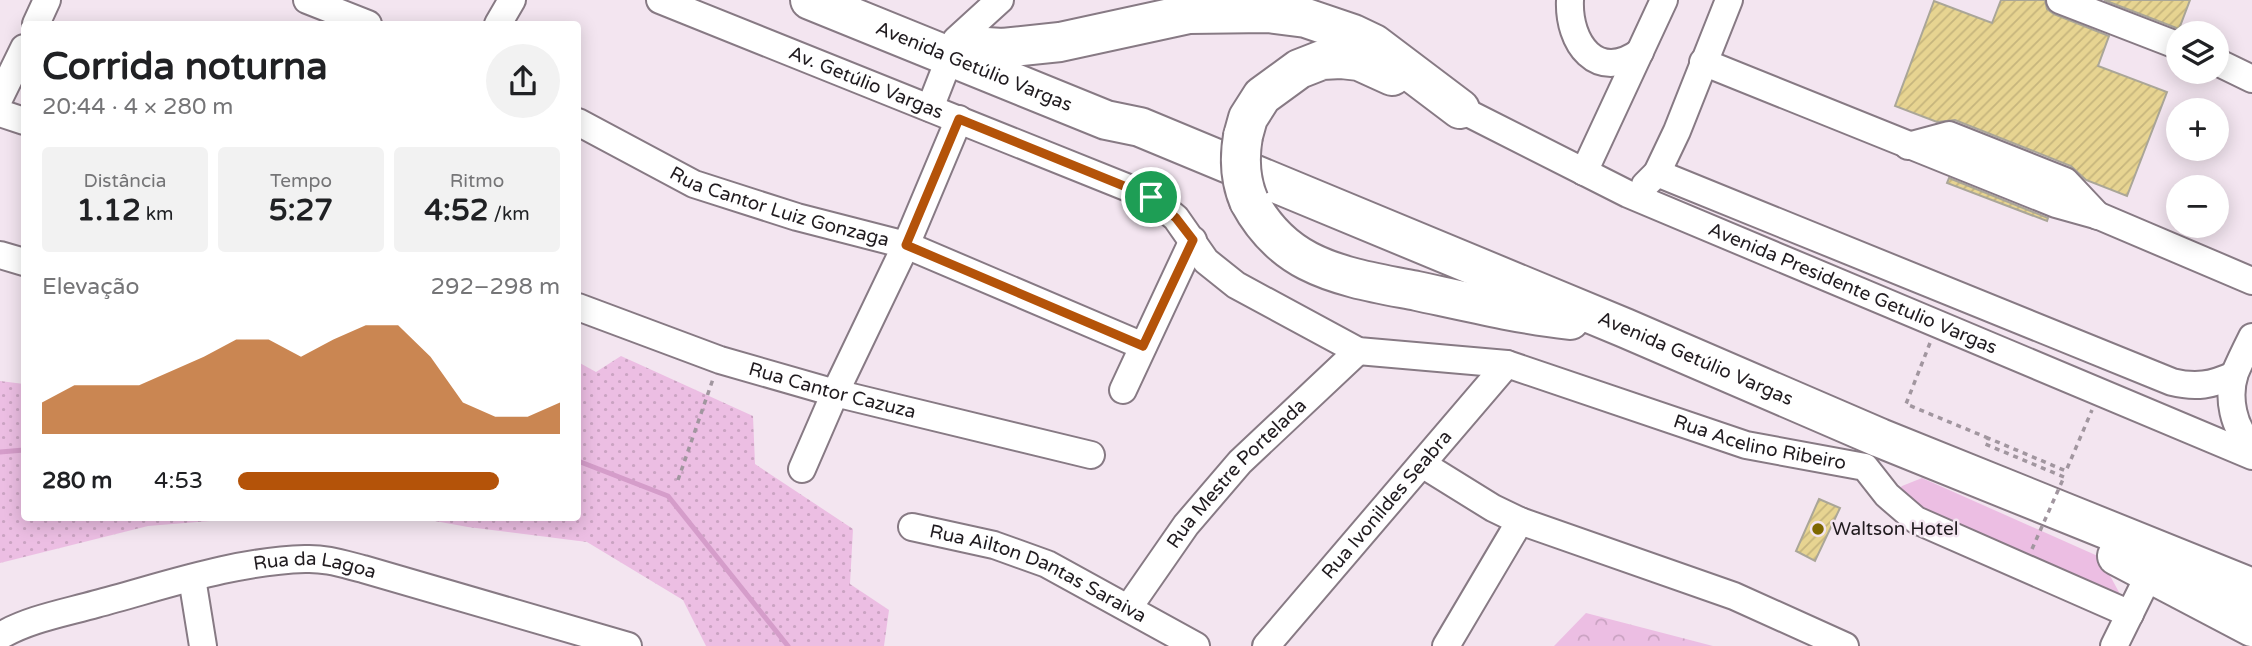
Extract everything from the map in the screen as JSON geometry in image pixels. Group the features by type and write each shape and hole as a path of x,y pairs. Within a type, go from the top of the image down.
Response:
{"highway":[{"name":"Avenida Getúlio Vargas","path":"810,0 958,47 1113,104 1140,127 1625,328 1872,453 1997,487 2098,524 2252,588"},
{"name":"Avenida Getúlio Vargas","path":"863,0 958,47"},
{"path":"958,47 1003,48 1060,43 1189,14 1268,13 1306,18 1374,44 1460,109"},
{"path":"1460,109 1359,61 1322,60 1299,69 1262,96 1248,118 1243,136 1242,186 1258,219 1277,241 1309,262 1357,278 1529,315 1625,328"},
{"path":"1997,487 2067,530 2252,627"}],"street":[{"path":"37,21 47,0"},
{"path":"307,0 360,21"},
{"path":"500,21 512,0"},
{"name":"Av. Getúlio Vargas","path":"660,0 1151,197 1176,218 1206,261 1236,285 1358,351"},
{"path":"930,108 958,47 1000,0"},
{"path":"1570,0 1570,21 1575,37 1581,48 1592,57 1618,64 1640,52"},
{"path":"1584,172 1664,0"},
{"path":"1628,194 1647,183 1657,173 1677,131 1729,0"},
{"path":"2060,0 2166,41"},
{"path":"0,97 21,54"},
{"path":"1703,62 2056,204 2099,216 2252,281"},
{"path":"2229,68 2252,79"},
{"name":"Avenida Presidente Getulio Vargas","path":"1460,109 1628,194 2099,400 2252,456"},
{"path":"0,113 21,120"},
{"path":"802,469 906,245 959,119"},
{"name":"Rua Cantor Luiz Gonzaga","path":"581,124 694,184 797,217 906,245 1143,346"},
{"path":"1657,173 2172,382 2191,387 2213,384 2234,375"},
{"path":"1779,258 1791,228"},
{"path":"1123,390 1193,240"},
{"path":"0,256 21,261"},
{"name":"Rua Cantor Cazuza","path":"581,308 720,360 835,393 1091,455"},
{"path":"2252,337 2234,375 2232,406 2241,436 2252,445"},
{"name":"Rua Acelino Ribeiro","path":"1358,351 1507,364 1746,445 1872,453 1887,495 1916,520 2130,614"},
{"name":"Rua Mestre Portelada","path":"1129,607 1186,524 1240,463 1358,351"},
{"path":"2099,400 2118,359"},
{"name":"Rua Ivonildes Seabra","path":"1266,646 1507,364"},
{"path":"1422,464 1493,508 1520,521 1734,596 1845,646"},
{"path":"1446,646 1520,521"},
{"name":"Rua Ailton Dantas Saraiva","path":"912,527 994,545 1047,564 1196,646"},
{"name":"Rua da Lagoa","path":"0,636 26,624 192,578 263,563 306,559 330,560 628,646"},
{"path":"2114,646 2150,573"},
{"path":"192,578 202,646"}],"path":[{"path":"1932,340 1906,404 2066,471 2099,400"},
{"path":"678,480 720,360"},
{"path":"1987,438 1985,444 2064,477 2032,549"}],"green space":[{"path":"621,356 753,416 755,464 853,529 850,584 889,610 884,646 706,646 683,600 587,542 435,521 581,521 581,364 596,372"},
{"path":"0,381 21,384 21,521 210,521 148,526 0,563"},
{"path":"1922,478 2100,557 2121,596 1922,516 1898,491 1902,486"},
{"path":"1586,613 1713,646 1554,646"}],"building":[{"path":"2001,0 2045,0 2047,9 2054,14 2109,36 2098,66 2167,92 2127,196 2086,180 2071,166 1955,120 1937,122 1895,106 1934,1 1992,23"},
{"path":"2104,0 2190,0 2182,21 2166,21 2166,24"},
{"path":"1949,178 2048,218 2047,221 1947,183"},
{"name":"Waltson Hotel","path":"1819,499 1840,508 1815,561 1796,551"}],"waterway":[{"path":"0,452 21,450"},
{"path":"581,462 668,496 788,646"}],"place":[{"name":"Waltson Hotel","path":"1818,529"}],"route":[{"path":"959,119 1151,197 1176,218 1193,240 1143,346 906,245 959,119"}]}
